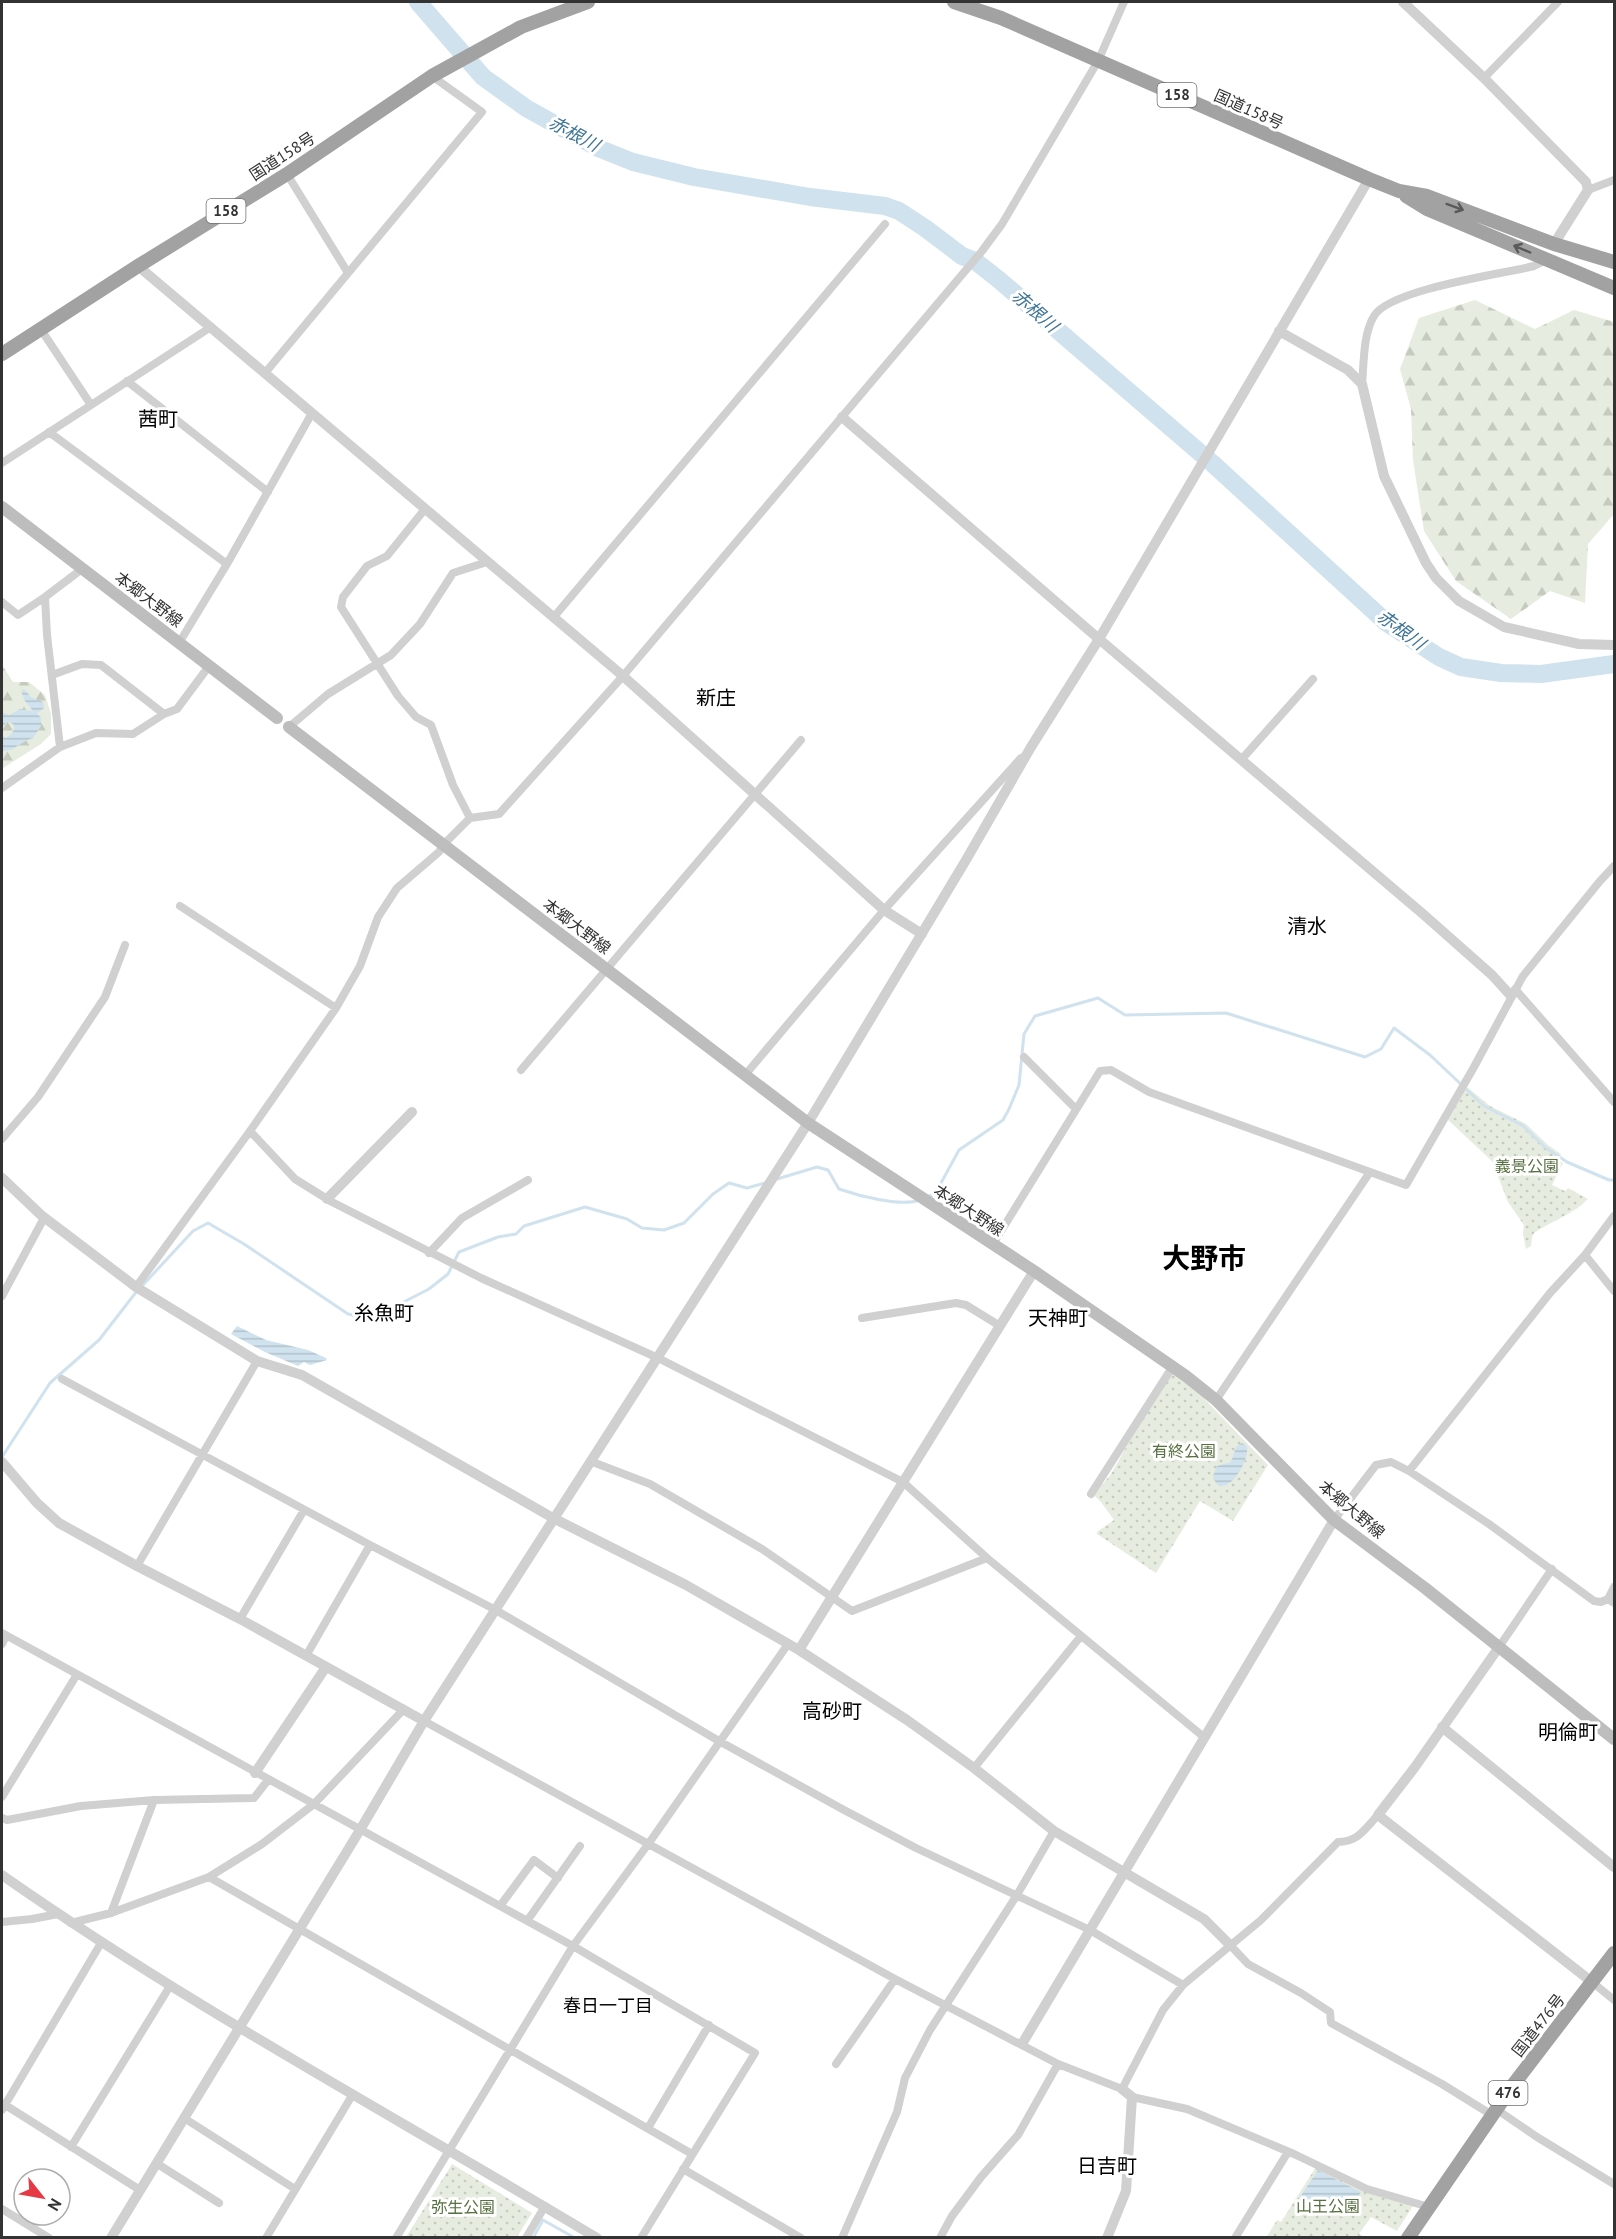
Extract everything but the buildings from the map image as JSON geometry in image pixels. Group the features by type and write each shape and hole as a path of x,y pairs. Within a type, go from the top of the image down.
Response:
{"highway":[{"name":"国道158号","path":"2,354 286,174 432,76 521,27 588,2"},
{"name":"国道158号","path":"954,2 1001,18 1399,191 1427,209 1614,288"},
{"name":"国道158号","path":"1399,191 1427,196 1554,244 1614,262"},
{"name":"国道476号","path":"1408,2238 1494,2112 1614,1953"}],"main road":[{"name":"本郷大野線","path":"2,507 277,718"},
{"name":"本郷大野線","path":"289,727 808,1123 1034,1271 1173,1366 1216,1400 1334,1520 1614,1738"}],"street":[{"path":"136,1287 336,1008 360,966 378,917 397,888 439,852 443,844 470,818 499,814 623,676 982,251 1002,224 1098,61 1124,2"},
{"path":"1403,2 1484,78 1586,182 1588,190"},
{"path":"1484,78 1558,2"},
{"path":"265,373 482,112 432,76"},
{"path":"286,174 348,273"},
{"path":"111,2238 424,1721 808,1123 1031,747 1099,639 1369,179"},
{"path":"1554,244 1588,190 1614,180"},
{"path":"553,618 885,224"},
{"path":"1546,260 1534,266 1455,282 1385,304 1374,316 1369,330 1362,384 1384,476 1436,578 1459,601 1504,627 1579,644 1614,645"},
{"path":"138,266 623,676 884,910 922,934"},
{"path":"2,463 211,327"},
{"path":"40,328 91,405"},
{"path":"1280,331 1348,370 1362,384"},
{"path":"127,381 268,492"},
{"path":"179,643 227,564 312,413"},
{"path":"842,417 1513,993 1614,1102"},
{"path":"49,432 227,564"},
{"path":"425,509 387,556 367,566 343,597 341,607 398,696 416,717 431,725 453,785 470,818"},
{"path":"277,718 289,727 328,694 392,655 420,624 453,573 487,562"},
{"path":"2,602 18,615 82,569"},
{"path":"45,597 60,747"},
{"path":"52,675 82,664 101,665 164,714"},
{"path":"2,788 60,747 96,733 134,734 164,714 177,709 209,666"},
{"path":"1241,760 1313,679"},
{"path":"521,1070 801,740"},
{"path":"745,1075 884,910 1031,747"},
{"path":"993,1245 1100,1071 1111,1070 1149,1092 1406,1185 1474,1067 1513,993 1544,948 1614,866"},
{"path":"180,906 336,1008"},
{"path":"2,1139 38,1096 105,997 125,945"},
{"path":"1024,1057 1076,1109"},
{"path":"327,1199 412,1112"},
{"path":"250,1131 295,1179 327,1199 429,1252 658,1358 903,1482 987,1558 1204,1738"},
{"path":"1216,1400 1370,1172"},
{"path":"2,1180 44,1218 136,1287 257,1361 302,1376 553,1518 686,1585 799,1650 907,1720 974,1768 1054,1831 1204,1918 1248,1964 1330,2012 1331,2023 1494,2112 1614,2184"},
{"path":"429,1252 462,1218 528,1180"},
{"path":"1409,1471 1550,1293 1585,1255 1614,1216"},
{"path":"2,1296 44,1218"},
{"path":"1585,1255 1614,1291"},
{"path":"799,1650 1034,1271"},
{"path":"862,1318 956,1303 966,1305 1000,1326"},
{"path":"137,1566 257,1361"},
{"path":"1091,1494 1173,1366"},
{"path":"62,1379 494,1610 719,1742 916,1848 1090,1930 1183,1985"},
{"path":"591,1461 650,1484 762,1549 852,1611 987,1558"},
{"path":"1022,2044 1334,1520 1376,1465 1391,1462 1409,1471 1552,1569 1593,1601 1611,1601 1614,1587"},
{"path":"3,1466 59,1523 240,1619 895,1978 1058,2064 1122,2089 1132,2097 1187,2109 1367,2189 1429,2206"},
{"path":"240,1619 304,1510"},
{"path":"306,1656 370,1545"},
{"path":"1122,2089 1163,2010 1183,1985 1261,1920 1338,1842 1350,1842 1355,1839 1378,1815 1415,1767 1552,1569"},
{"path":"974,1768 1081,1636"},
{"path":"3,1638 314,1804 573,1946 755,2053 641,2238"},
{"path":"396,2238 573,1946 649,1843 788,1644"},
{"path":"255,1773 326,1666"},
{"path":"2,1797 76,1676"},
{"path":"71,1923 111,1913 171,1893 209,1877 262,1844 314,1804 404,1709"},
{"path":"1442,1727 1614,1867"},
{"path":"2,1818 7,1820 81,1806 154,1800 255,1798 268,1780"},
{"path":"111,1913 154,1800"},
{"path":"1378,1815 1614,2000"},
{"path":"842,2238 897,2112 906,2078 930,2030 1017,1895 1054,1831"},
{"path":"527,1921 580,1846"},
{"path":"500,1906 534,1860 558,1878"},
{"path":"2,1875 101,1943 171,1986 597,2238"},
{"path":"209,1877 511,2048 692,2154"},
{"path":"2,1922 58,1914"},
{"path":"101,1943 3,2106 140,2190"},
{"path":"836,2064 895,1978"},
{"path":"71,2147 171,1986"},
{"path":"648,2128 709,2025"},
{"path":"940,2238 952,2216 981,2177 1018,2135 1058,2064"},
{"path":"266,2238 353,2094"},
{"path":"1107,2238 1126,2191 1132,2097"},
{"path":"184,2118 295,2189"},
{"path":"1235,2238 1288,2152"},
{"path":"156,2163 219,2203"},
{"path":"683,2169 801,2238"},
{"path":"526,2238 545,2206"},
{"path":"2,2209 49,2238"}],"green space":[{"path":"1475,300 1535,329 1574,310 1614,322 1614,514 1588,544 1585,603 1550,591 1511,619 1456,581 1424,531 1413,460 1411,409 1400,369 1419,318"},
{"path":"2,665 13,682 29,682 45,695 51,714 51,734 41,744 3,768 2,773"},
{"name":"義景公園","path":"1467,1087 1490,1106 1526,1124 1561,1154 1558,1160 1563,1163 1552,1185 1565,1191 1568,1188 1588,1199 1576,1209 1534,1233 1531,1246 1526,1249 1524,1225 1508,1202 1492,1161 1448,1120"},
{"name":"有終公園","path":"1174,1373 1194,1388 1268,1465 1233,1521 1200,1501 1156,1573 1097,1534 1114,1520 1094,1495 1111,1474 1138,1426"},
{"name":"弥生公園","path":"452,2164 532,2213 517,2237 406,2237"},
{"name":"山王公園","path":"1316,2167 1413,2206 1397,2231 1371,2217 1359,2234 1364,2237 1266,2238 1277,2220 1281,2222"}],"water":[{"path":"24,689 31,697 43,702 44,708 37,713 41,718 41,726 33,738 10,750 2,751 2,736 6,738 14,729 13,724 7,721 2,728 2,712 9,715 20,709 33,711 25,701 21,691"},
{"path":"237,1326 266,1340 308,1350 327,1360 310,1365 304,1362 298,1366 231,1334"},
{"path":"1242,1443 1247,1446 1247,1454 1240,1471 1228,1484 1222,1486 1217,1484 1213,1476 1217,1466 1231,1462 1236,1447"},
{"path":"1318,2170 1361,2192 1350,2209 1337,2212 1298,2200"}],"waterway":[{"name":"赤根川","path":"418,2 483,77 526,108 598,148 633,162 694,177 810,197 885,206 899,211 962,256 975,261 998,279 1212,463 1387,623 1439,657 1461,667 1501,673 1541,674 1614,664"},
{"path":"926,1197 935,1194 959,1150 1003,1120 1019,1085 1024,1034 1035,1016 1098,998 1125,1015 1226,1013 1365,1057 1381,1049 1394,1028 1430,1055 1484,1106 1522,1125 1546,1148 1567,1162 1614,1180"},
{"path":"777,1179 817,1167 828,1170 839,1189 847,1192 891,1201 920,1200"},
{"path":"142,1286 193,1231 208,1223 244,1244 348,1314 362,1317 390,1309 429,1289 448,1274 459,1252 498,1237 516,1234 524,1226 585,1207 627,1219 642,1228 664,1230 684,1223 713,1194 729,1183 747,1188 765,1183"},
{"path":"2,1457 50,1383 99,1340 137,1291"},
{"path":"533,2238 543,2220 575,2238"}],"district":[{"name":"茜町","path":"158,419"},
{"name":"新庄","path":"716,698"},
{"name":"清水","path":"1307,926"},
{"name":"大野市","path":"1204,1258"},
{"name":"糸魚町","path":"384,1313"},
{"name":"天神町","path":"1058,1318"},
{"name":"高砂町","path":"832,1711"},
{"name":"明倫町","path":"1568,1732"},
{"name":"春日一丁目","path":"608,2006"},
{"name":"日吉町","path":"1107,2166"}]}
